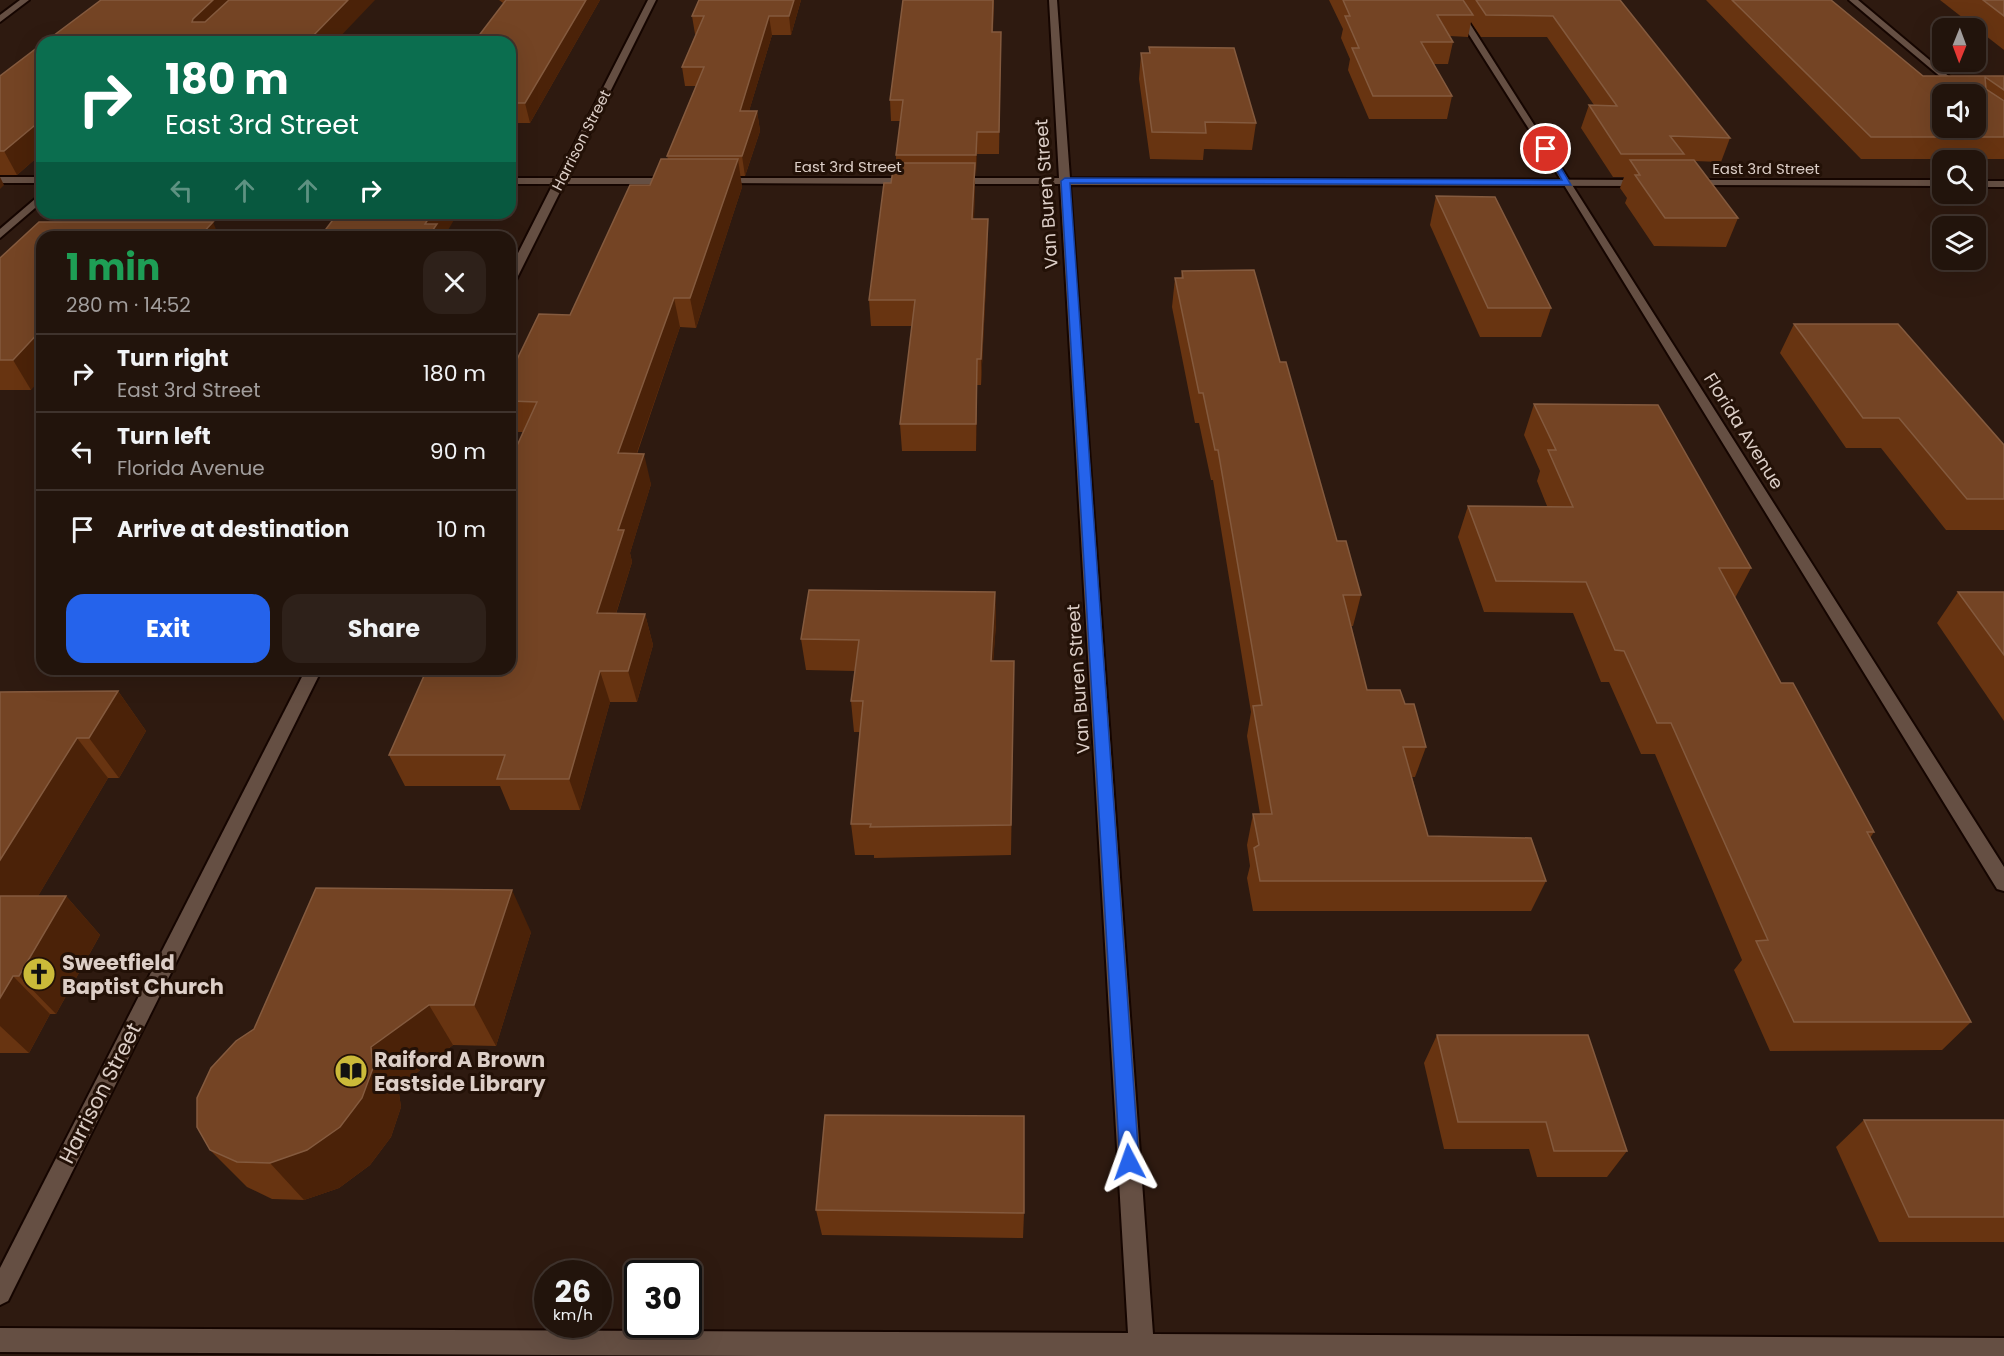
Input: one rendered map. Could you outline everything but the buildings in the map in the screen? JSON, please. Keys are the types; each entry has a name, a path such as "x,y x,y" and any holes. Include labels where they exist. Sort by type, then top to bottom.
{"street":[{"path":"0,19 26,0"},
{"name":"Harrison Street","path":"516,268 652,0"},
{"name":"Van Buren Street","path":"1053,0 1142,1351"},
{"name":"Florida Avenue","path":"1450,0 1568,183 2004,883"},
{"path":"1853,0 1954,84"},
{"path":"0,180 36,180"},
{"path":"516,181 681,181"},
{"name":"East 3rd Street","path":"705,181 921,181"},
{"path":"945,181 1655,183"},
{"name":"East 3rd Street","path":"1679,183 1932,183"},
{"path":"1986,183 2004,184"},
{"path":"0,235 36,201"},
{"name":"Harrison Street","path":"0,1293 311,675"},
{"path":"0,1340 1142,1351 2004,1350"}],"place":[{"name":"Sweetfield Baptist Church","path":"39,974"},
{"name":"Raiford A Brown Eastside Library","path":"351,1071"}],"route":[{"path":"1129,1162 1065,181 1568,183 1546,149"}]}
